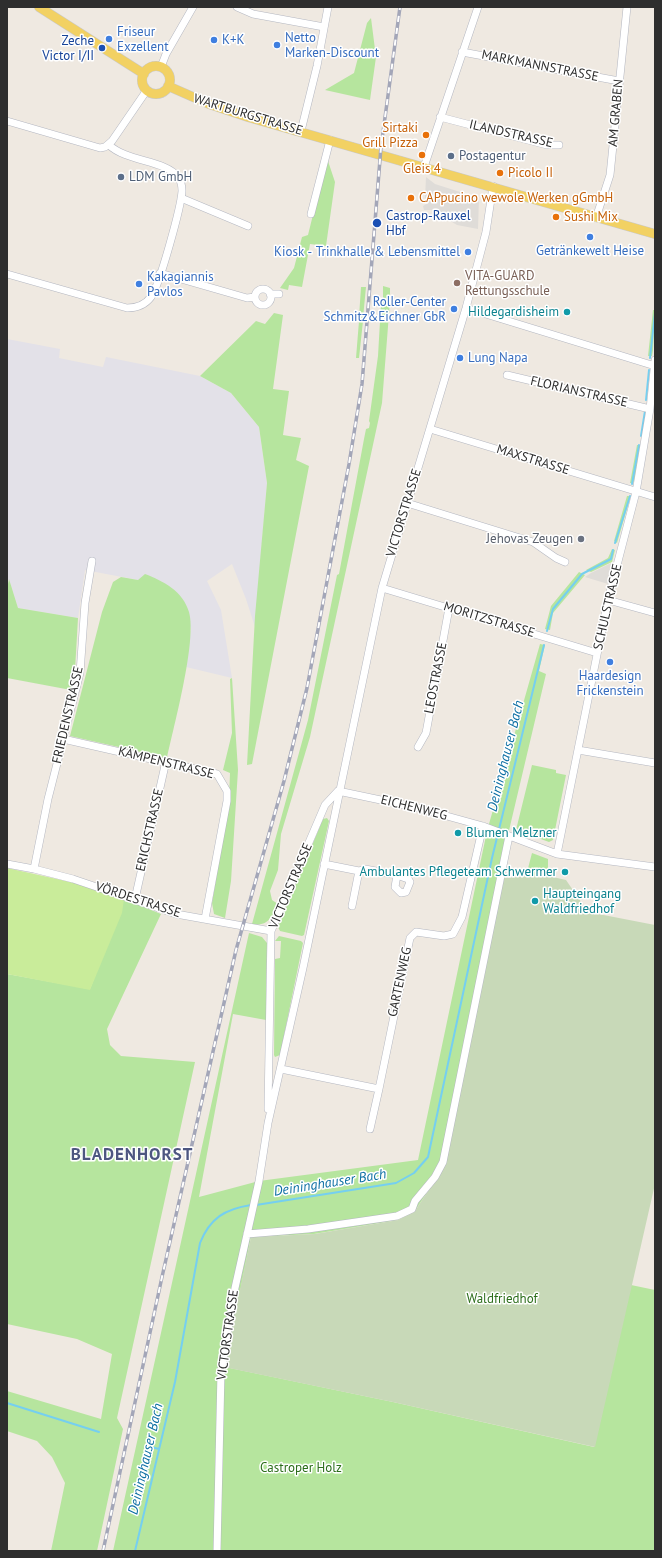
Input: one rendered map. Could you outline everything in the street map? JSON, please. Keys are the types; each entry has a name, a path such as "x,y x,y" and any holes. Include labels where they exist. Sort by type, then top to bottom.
{"main road":[{"path":"39,7 144,74"},
{"path":"153,67 161,67 170,76 168,86 163,92 158,93 147,90 143,82 144,74 153,67"},
{"name":"WARTBURGSTRASSE","path":"168,86 209,104 655,234"}],"street":[{"path":"161,67 166,54 193,7"},
{"path":"236,7 253,14 324,27"},
{"path":"301,131 317,66 328,7"},
{"path":"424,167 478,7"},
{"name":"AM GRABEN","path":"596,218 610,175 627,7"},
{"name":"MARKMANNSTRASSE","path":"462,52 619,81"},
{"path":"7,121 100,148 109,144 147,90"},
{"name":"ILANDSTRASSE","path":"440,117 547,145 559,145"},
{"path":"311,214 330,140"},
{"path":"7,274 127,308 138,308 150,298 160,273 181,198 181,182 171,170 119,152 109,144"},
{"name":"VICTORSTRASSE","path":"217,1551 221,1372 235,1288 259,1181 268,1123 382,588 466,308 485,238 493,186"},
{"path":"181,198 248,226"},
{"path":"160,273 247,298 255,298"},
{"path":"255,298 257,292 262,290 267,290 270,294 280,294"},
{"path":"255,298 259,304 266,305 270,299 270,294"},
{"path":"466,308 655,364"},
{"name":"SCHULSTRASSE","path":"557,854 608,600 636,492 650,409 655,364"},
{"name":"FLORIANSTRASSE","path":"507,375 650,409"},
{"name":"MAXSTRASSE","path":"430,429 655,497"},
{"path":"407,503 533,542 556,558 565,562"},
{"name":"FRIEDENSTRASSE","path":"34,869 40,831 80,673 85,603 92,561"},
{"name":"MORITZSTRASSE","path":"382,588 597,653"},
{"path":"608,600 655,613"},
{"name":"LEOSTRASSE","path":"418,747 426,733 449,608"},
{"name":"KÄMPENSTRASSE","path":"63,739 166,761 217,774 227,791 205,919"},
{"path":"578,750 655,763"},
{"name":"ERICHSTRASSE","path":"135,899 166,761"},
{"name":"VICTORSTRASSE","path":"268,1123 271,931 325,805 338,791"},
{"name":"EICHENWEG","path":"338,791 414,807 483,826 557,854 655,867"},
{"name":"GARTENWEG","path":"370,1129 410,938 416,932 444,936 453,934 462,917 483,826"},
{"path":"247,1234 308,1229 397,1216 412,1209 415,1201 435,1176 443,1162 509,836"},
{"name":"VÖRDESTRASSE","path":"7,864 34,869 135,899 176,914 271,931"},
{"path":"324,864 359,871 365,869 397,875"},
{"path":"352,906 359,871"},
{"path":"269,1060 281,1066 379,1089"}],"shaded area":[{"path":"426,177 435,184 479,198 478,229 457,225 432,210 424,210 423,206 428,203 425,198"},
{"path":"7,339 60,349 59,358 103,367 106,357 200,376 231,393 259,427 267,483 255,627 232,564 207,581 221,610 232,678 186,667 191,628 138,580 85,570 78,618 18,608 9,580 7,579"},
{"path":"613,562 608,584 585,577 591,573"}],"green space":[{"path":"371,18 376,57 370,100 325,90 354,73 367,23"},
{"path":"327,158 335,182 326,246 310,244 302,287 289,285 288,290 280,288 294,268 302,237 308,235"},
{"path":"383,286 390,288 390,301 382,403 310,737 281,834 278,870 270,891 272,900 278,904 269,920 262,924 252,924 308,720 337,575 339,574 366,429 369,428 378,356"},
{"path":"361,287 366,287 363,318 359,317"},
{"path":"653,310 655,310 653,350 652,356 648,356"},
{"path":"274,313 283,315 273,389 289,391 283,435 301,438 296,460 309,466 252,764 247,765 255,616 267,483 259,427 231,393 200,376 256,321 265,324"},
{"path":"359,321 363,321 359,358 356,358"},
{"path":"637,445 641,445 635,479 633,483 630,483"},
{"path":"627,496 630,496 629,502 617,543 614,541"},
{"path":"612,549 615,550 612,562 591,572 586,570 608,558"},
{"path":"579,572 585,575 553,613 550,630 545,629 551,606"},
{"path":"145,574 172,588 182,598 189,612 191,625 184,684 167,758 70,736 102,612 113,582 121,577 138,580"},
{"path":"9,579 18,608 78,618 75,670 71,690 7,678 7,589"},
{"name":"Castroper Holz","path":"540,644 545,645 539,671 546,674 498,877 504,878 443,1168 415,1211 398,1220 314,1234 251,1237 225,1367 393,1402 594,1447 631,1285 655,1290 655,1551 113,1551 249,933 262,937 267,943 266,1020 233,1014 199,1197 259,1181 418,1160 487,831"},
{"path":"232,678 238,770 231,881 225,918 214,914 212,903 229,800 230,773 223,770 232,733 230,679"},
{"path":"532,765 556,770 556,773 566,775 553,840 549,842 516,830"},
{"path":"327,818 329,821 304,935 302,936 280,931 278,927 323,819"},
{"path":"532,853 548,859 548,876 526,876"},
{"path":"7,868 75,883 124,899 122,913 90,990 7,974"},
{"name":"Waldfriedhof","path":"544,875 566,880 588,912 655,925 655,1184 595,1447 393,1402 224,1367 251,1237 315,1234 398,1220 415,1211 443,1168 504,878"},
{"path":"124,899 161,914 107,1029 110,1045 121,1056 195,1062 117,1418 123,1429 97,1551 51,1551 65,1483 52,1457 37,1441 7,1431 7,1391 101,1419 112,1354 77,1339 7,1324 7,974 90,989"},
{"path":"279,936 301,941 303,943 280,1055 275,1057 275,959 280,958 281,941 275,941"}],"waterway":[{"name":"Deininghauser Bach","path":"650,358 655,313"},
{"name":"Deininghauser Bach","path":"646,400 649,370"},
{"name":"Deininghauser Bach","path":"641,436 645,411"},
{"name":"Deininghauser Bach","path":"632,484 639,445"},
{"name":"Deininghauser Bach","path":"615,543 630,496"},
{"name":"Deininghauser Bach","path":"547,631 553,609 582,574 611,559 613,550"},
{"name":"Deininghauser Bach","path":"256,1205 396,1183 414,1173 428,1157 492,858 544,645"},
{"name":"Deininghauser Bach","path":"135,1551 175,1382 200,1243 209,1227 220,1216 233,1209 251,1205"},
{"path":"7,1403 99,1432"},
{"path":"151,1447 159,1449"}],"railway":[{"path":"103,1551 162,1277 236,950 284,781 307,688 349,464 362,384 381,147 400,7"}],"place":[{"name":"Friseur Exzellent","path":"109,39"},
{"name":"K+K","path":"214,40"},
{"name":"Netto Marken-Discount","path":"277,45"},
{"name":"Zeche Victor I/II","path":"102,48"},
{"name":"Sirtaki Grill Pizza","path":"426,135"},
{"name":"Gleis 4","path":"422,155"},
{"name":"Postagentur","path":"451,156"},
{"name":"Picolo II","path":"500,173"},
{"name":"LDM GmbH","path":"121,177"},
{"name":"CAPpucino wewole Werken gGmbH","path":"411,198"},
{"name":"Sushi Mix","path":"556,217"},
{"name":"Castrop-Rauxel Hbf","path":"377,223"},
{"name":"Getränkewelt Heise","path":"590,237"},
{"name":"Kiosk - Trinkhalle & Lebensmittel","path":"468,252"},
{"name":"VITA-GUARD Rettungsschule","path":"457,283"},
{"name":"Kakagiannis Pavlos","path":"139,284"},
{"name":"Roller-Center Schmitz&Eichner GbR","path":"454,309"},
{"name":"Hildegardisheim","path":"567,312"},
{"name":"Lung Napa","path":"460,358"},
{"name":"Jehovas Zeugen","path":"581,539"},
{"name":"Haardesign Frickenstein","path":"610,662"},
{"name":"Blumen Melzner","path":"458,833"},
{"name":"Ambulantes Pflegeteam Schwermer","path":"565,872"},
{"name":"Haupteingang Waldfriedhof","path":"535,901"}],"district":[{"name":"BLADENHORST","path":"132,1155"}]}
